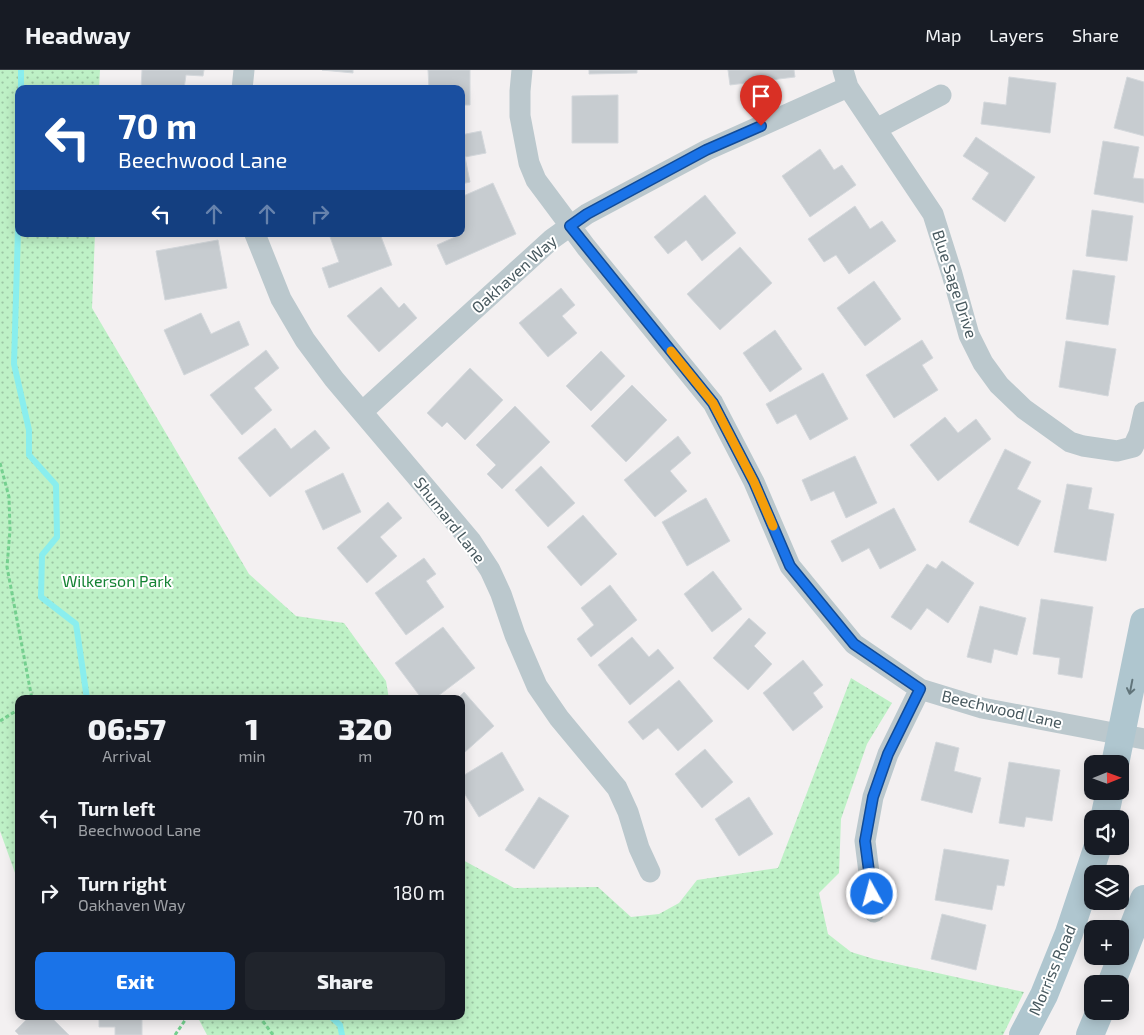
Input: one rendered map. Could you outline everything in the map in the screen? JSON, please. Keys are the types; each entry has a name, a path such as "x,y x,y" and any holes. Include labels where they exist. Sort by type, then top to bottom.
{"main road":[{"path":"1121,755 1133,736 1144,622"},
{"name":"Morriss Road","path":"1023,1035 1044,995 1069,933 1095,855"},
{"path":"1114,975 1144,899"},
{"path":"1090,1035 1096,1020"}],"street":[{"path":"242,85 244,70"},
{"name":"Beechwood Lane","path":"522,70 520,116 529,163 536,180 570,226 713,403 754,482 790,566 854,644 920,689 982,708 1133,736"},
{"name":"Oakhaven Way","path":"362,412 552,239 587,214 846,78"},
{"name":"Blue Sage Drive","path":"846,78 876,129 933,214 969,335 983,363 999,385 1024,409 1070,442 1083,446 1117,451 1133,447 1139,434 1144,412"},
{"path":"876,129 940,95"},
{"name":"Shumard Lane","path":"256,237 281,299 317,356 334,379 471,541 490,570 515,635 538,686 559,718 617,788 650,872"},
{"path":"874,912 865,841 873,797 888,754 920,689"}],"path":[{"path":"0,463 9,497 10,530 6,567 31,695"},
{"path":"0,720 15,711"},
{"path":"175,1035 185,1020"},
{"path":"262,1020 273,1035"}],"green space":[{"name":"Wilkerson Park","path":"0,70 100,70 99,85 15,85 15,237 95,237 92,308 249,574 296,616 344,623 386,681 388,695 15,695 15,873 0,831"},
{"path":"851,678 892,703 867,744 841,819 839,873 819,893 828,934 851,952 874,959 1024,992 1003,1035 207,1035 199,1020 465,1020 465,861 514,888 598,887 631,917 659,914 679,903 697,880 778,868"}],"building":[{"path":"142,70 204,70 203,76 186,75 185,85 141,85"},
{"path":"322,70 353,70 353,73"},
{"path":"428,70 470,70 470,105 465,105 465,85 429,85"},
{"path":"589,70 637,70 637,73 589,74"},
{"path":"728,70 794,70 795,77 730,85"},
{"path":"1009,77 1056,83 1050,133 981,124 984,102 1006,105"},
{"path":"1127,77 1144,82 1144,136 1114,128"},
{"path":"618,95 618,143 572,143 572,96"},
{"path":"481,131 486,153 465,157 465,134"},
{"path":"976,137 1035,177 1005,222 972,199 989,173 963,156"},
{"path":"1103,141 1139,147 1133,178 1144,179 1144,203 1094,194"},
{"path":"820,149 834,170 842,165 856,185 810,217 782,176"},
{"path":"465,157 470,182 465,183"},
{"path":"493,183 516,234 446,265 437,245 455,237 465,237 465,195"},
{"path":"705,195 736,233 702,261 686,240 668,254 654,237"},
{"path":"855,206 870,229 882,221 896,241 849,274 836,255 824,262 808,239"},
{"path":"1092,210 1133,216 1127,261 1086,256"},
{"path":"330,237 381,237 392,265 329,288 322,268 339,262"},
{"path":"218,240 227,288 165,300 156,251"},
{"path":"740,247 772,283 720,330 687,294"},
{"path":"1073,270 1115,276 1108,325 1066,319"},
{"path":"874,281 901,319 865,346 837,308"},
{"path":"381,287 399,308 404,303 417,318 379,352 347,316"},
{"path":"561,288 575,305 562,316 577,333 548,357 519,323"},
{"path":"201,313 211,334 239,321 249,345 184,375 164,330"},
{"path":"775,330 802,369 770,392 743,353"},
{"path":"922,340 933,358 922,365 938,390 894,418 866,375"},
{"path":"1066,341 1116,349 1108,396 1059,387"},
{"path":"266,350 279,368 254,388 272,410 242,435 210,395"},
{"path":"601,351 625,376 591,411 566,386"},
{"path":"470,368 503,400 465,440 447,422 442,427 427,413"},
{"path":"823,373 848,419 810,440 796,414 777,424 766,404"},
{"path":"632,385 667,420 626,462 591,426"},
{"path":"515,406 550,442 502,489 487,474 496,465 476,445"},
{"path":"945,417 958,433 976,419 991,439 938,481 910,445"},
{"path":"275,428 291,449 315,430 330,448 270,497 238,458"},
{"path":"678,436 691,453 670,471 687,491 655,517 624,480"},
{"path":"1005,449 1031,462 1017,489 1041,501 1018,546 969,522"},
{"path":"855,456 877,503 846,518 834,491 811,501 802,480"},
{"path":"541,466 575,503 548,527 515,490"},
{"path":"343,473 361,512 323,530 305,491"},
{"path":"1067,484 1092,488 1088,509 1114,514 1106,561 1054,552"},
{"path":"706,498 730,541 687,566 662,522"},
{"path":"388,502 402,518 380,537 397,556 367,583 337,548"},
{"path":"894,508 916,550 880,569 869,548 842,562 831,541"},
{"path":"583,515 617,554 581,586 547,547"},
{"path":"424,558 436,574 426,581 444,607 406,635 375,593"},
{"path":"942,561 974,583 948,623 927,608 911,630 891,617 927,564 936,569"},
{"path":"713,571 742,609 712,632 684,594"},
{"path":"610,585 637,620 591,657 577,639 594,625 581,608"},
{"path":"1041,599 1093,607 1082,678 1058,674 1060,658 1033,654"},
{"path":"980,606 1026,618 1017,655 994,649 991,663 967,657"},
{"path":"749,618 766,633 754,646 772,664 748,690 713,658"},
{"path":"443,627 475,668 439,695 419,695 395,663"},
{"path":"632,637 649,657 658,649 674,668 630,705 598,665"},
{"path":"803,660 823,685 813,693 823,707 793,731 763,693"},
{"path":"679,680 713,721 678,751 658,728 643,740 628,722"},
{"path":"464,692 494,726 465,752 465,695 461,695"},
{"path":"936,742 959,748 954,771 981,778 972,813 921,800"},
{"path":"705,749 733,782 702,808 675,774"},
{"path":"502,752 524,790 479,817 465,794 465,775"},
{"path":"1009,762 1060,770 1052,821 1026,817 1024,827 999,823"},
{"path":"539,797 569,816 534,869 505,850"},
{"path":"749,797 773,834 739,856 715,819"},
{"path":"944,849 1009,860 1004,886 997,885 992,910 935,900"},
{"path":"942,914 986,925 976,970 931,959"},
{"path":"26,1020 54,1020 69,1035 19,1035 15,1031"},
{"path":"99,1020 142,1020 142,1035 115,1035 115,1027 99,1027"}],"waterway":[{"path":"21,70 21,85"},
{"path":"18,237 14,364 29,430 29,455 56,485 57,537 42,555 41,597 76,624 86,695"},
{"path":"334,1020 340,1025 342,1035"}],"slow traffic":[{"path":"671,351 713,403 754,482 773,526"}],"route":[{"path":"761,126 706,150 587,214 570,226 713,403 754,482 790,566 854,644 920,689 888,754 873,797 865,841 872,894"}]}
